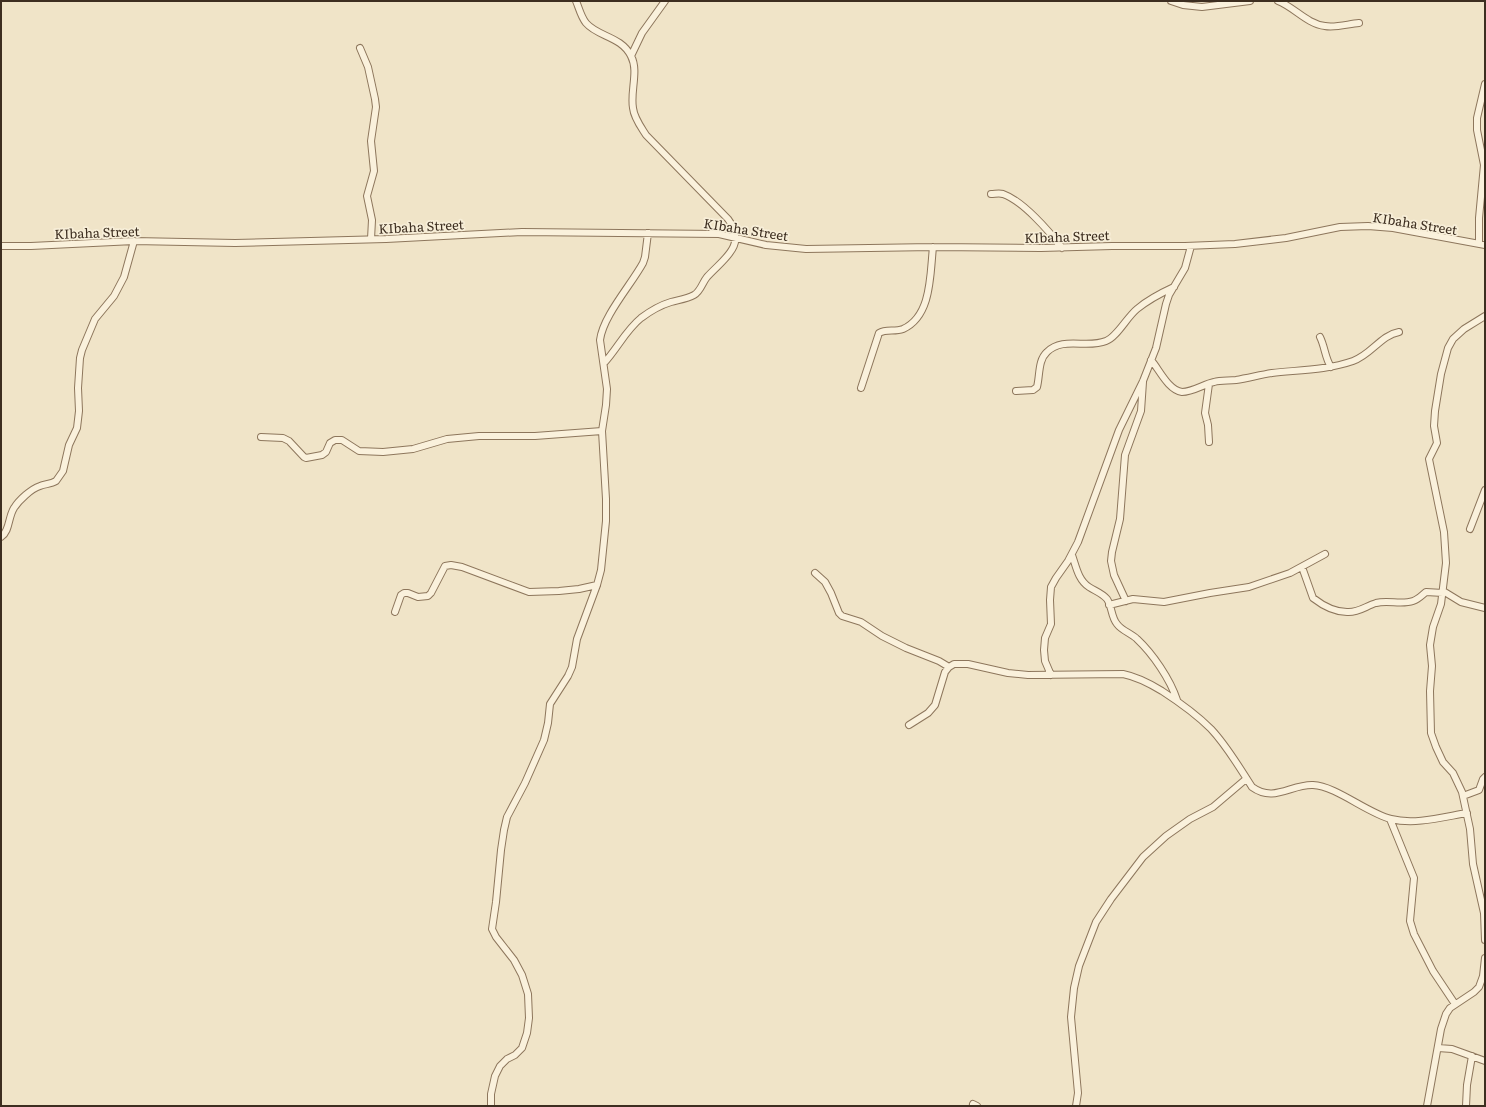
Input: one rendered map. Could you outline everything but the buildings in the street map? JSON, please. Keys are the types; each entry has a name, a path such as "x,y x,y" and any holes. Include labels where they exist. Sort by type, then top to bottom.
{"street":[{"path":"576,1 586,24 619,42 631,56 634,68 633,108 639,124 646,135 728,220 735,229 736,237 729,254 716,270 705,279 696,294 665,304 642,318 635,324 604,363"},
{"path":"631,56 642,33 665,1"},
{"path":"1172,1 1183,5 1202,7 1250,1"},
{"path":"1278,1 1315,23 1325,26 1359,23"},
{"path":"360,48 368,67 376,99 370,141 374,172 367,196 372,220 371,239"},
{"path":"1482,245 1479,218 1484,166 1483,154 1477,130 1477,118 1485,84"},
{"path":"991,194 1002,194 1024,208 1044,226 1062,248"},
{"name":"KIbaha Street","path":"1,246 30,246 134,240 235,243 371,239 522,232 719,234 766,245 806,249 933,247 1062,248 1234,244 1306,235 1340,228 1368,226 1393,228 1482,245"},
{"path":"491,1106 491,1094 495,1076 500,1066 522,1048 527,1033 529,1018 528,994 522,975 514,960 496,937 492,929 504,830 507,817 525,783 544,740 550,704 572,667 577,639 601,570 606,521 606,480 602,431 607,389 600,345 601,334 615,307 643,263 648,233"},
{"path":"1,537 6,532 13,508 38,486 56,482 63,471 69,445 78,424 78,388 82,350 94,320 114,296 124,277 134,240"},
{"path":"1051,674 1045,661 1044,650 1045,638 1051,624 1051,587 1072,555 1119,430 1143,381 1158,340 1166,304 1185,268 1191,246"},
{"path":"861,388 879,333 902,329 912,323 922,310 928,285 933,247"},
{"path":"1016,391 1033,390 1037,386 1042,358 1047,351 1055,347 1073,343 1086,345 1106,342 1113,337 1137,309 1150,299 1174,287"},
{"path":"1485,316 1464,329 1453,339 1448,348 1441,374 1435,411 1434,426 1437,443 1429,459 1439,502 1446,543 1446,563 1443,592 1430,645 1432,666 1430,691 1432,733 1436,747 1443,762 1454,773 1463,796 1470,828 1473,864 1482,896 1485,940"},
{"path":"1151,360 1171,386 1182,392 1215,382 1252,378 1272,373 1331,367 1354,361 1385,338 1399,332"},
{"path":"1320,337 1327,361 1331,367"},
{"path":"1126,600 1114,575 1111,561 1120,519 1125,455 1141,411 1143,381"},
{"path":"1209,442 1208,425 1205,413 1210,384"},
{"path":"261,437 283,438 289,441 300,454 306,458 322,455 326,452 330,443 335,440 342,440 359,451 383,452 414,448 447,439 479,436 535,436 602,431"},
{"path":"1470,529 1485,490"},
{"path":"1109,605 1126,600 1142,599 1164,602 1249,587 1280,577 1325,554"},
{"path":"1072,555 1081,580 1087,586 1103,594 1108,600 1117,624 1121,629 1136,638 1149,653 1173,687 1177,700"},
{"path":"395,612 401,595 404,593 424,597 431,593 445,566 451,565 529,592 579,589 597,585"},
{"path":"1302,567 1313,598 1328,607 1346,612 1358,611 1377,603 1391,601 1411,602 1426,592 1443,592 1468,605 1485,608"},
{"path":"816,573 825,582 831,592 839,613 842,616 861,622 882,636 906,648 939,661 949,667"},
{"path":"909,725 928,713 934,705 938,698 944,672 954,664 968,664 1008,673 1028,675 1108,673 1137,676 1177,700 1211,729 1246,779 1258,792 1270,794 1314,785 1390,819 1422,821 1467,813"},
{"path":"1463,796 1479,790 1485,776"},
{"path":"1076,1106 1078,1093 1070,1017 1079,966 1096,922 1143,857 1166,836 1190,819 1213,807 1246,779"},
{"path":"1390,819 1414,878 1410,921 1414,934 1433,971 1455,1004"},
{"path":"1428,1106 1441,1029 1446,1014 1450,1008 1479,987 1485,958"},
{"path":"1438,1048 1452,1048 1485,1061"},
{"path":"1466,1106 1467,1085 1472,1056"}]}
